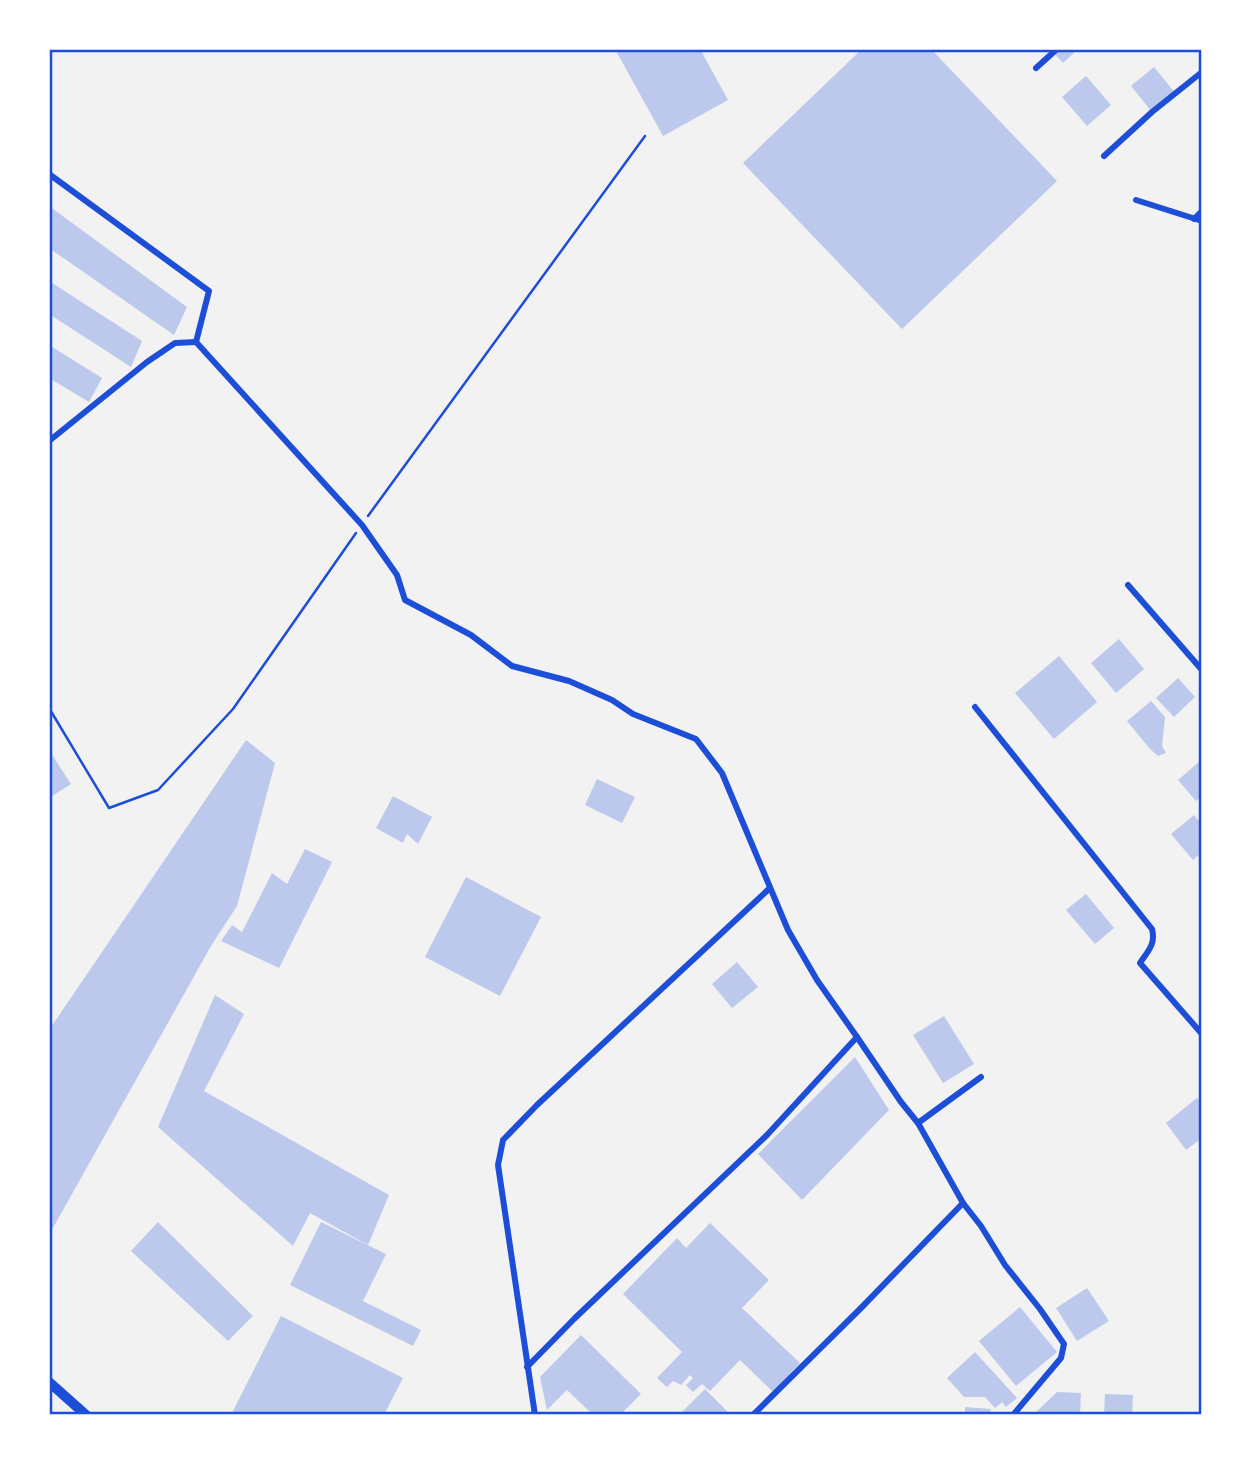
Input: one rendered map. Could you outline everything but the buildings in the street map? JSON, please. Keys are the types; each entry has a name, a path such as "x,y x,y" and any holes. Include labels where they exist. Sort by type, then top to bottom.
{"highway":[{"path":"49,1382 86,1415"}],"street":[{"path":"1036,68 1057,49"},
{"path":"1104,156 1202,72"},
{"path":"49,174 209,291 196,342"},
{"path":"1136,200 1202,221"},
{"path":"1194,219 1202,211"},
{"path":"196,342 362,525 397,575 405,600 471,635 512,666 569,681 612,700 633,714 696,739 707,752 722,773 788,930 817,980 918,1123 963,1203 1063,1344 1061,1359 1013,1415"},
{"path":"49,441 147,362 176,343 196,342"},
{"path":"1128,585 1202,670"},
{"path":"975,707 1152,929 1153,946 1140,963 1202,1034"},
{"path":"535,1415 498,1164 503,1140 537,1105 770,888"},
{"path":"527,1367 767,1135 857,1037"},
{"path":"918,1123 981,1077"},
{"path":"753,1415 963,1203"}],"path":[{"path":"49,708 108,808 158,790 233,709 362,525 645,136"}]}
